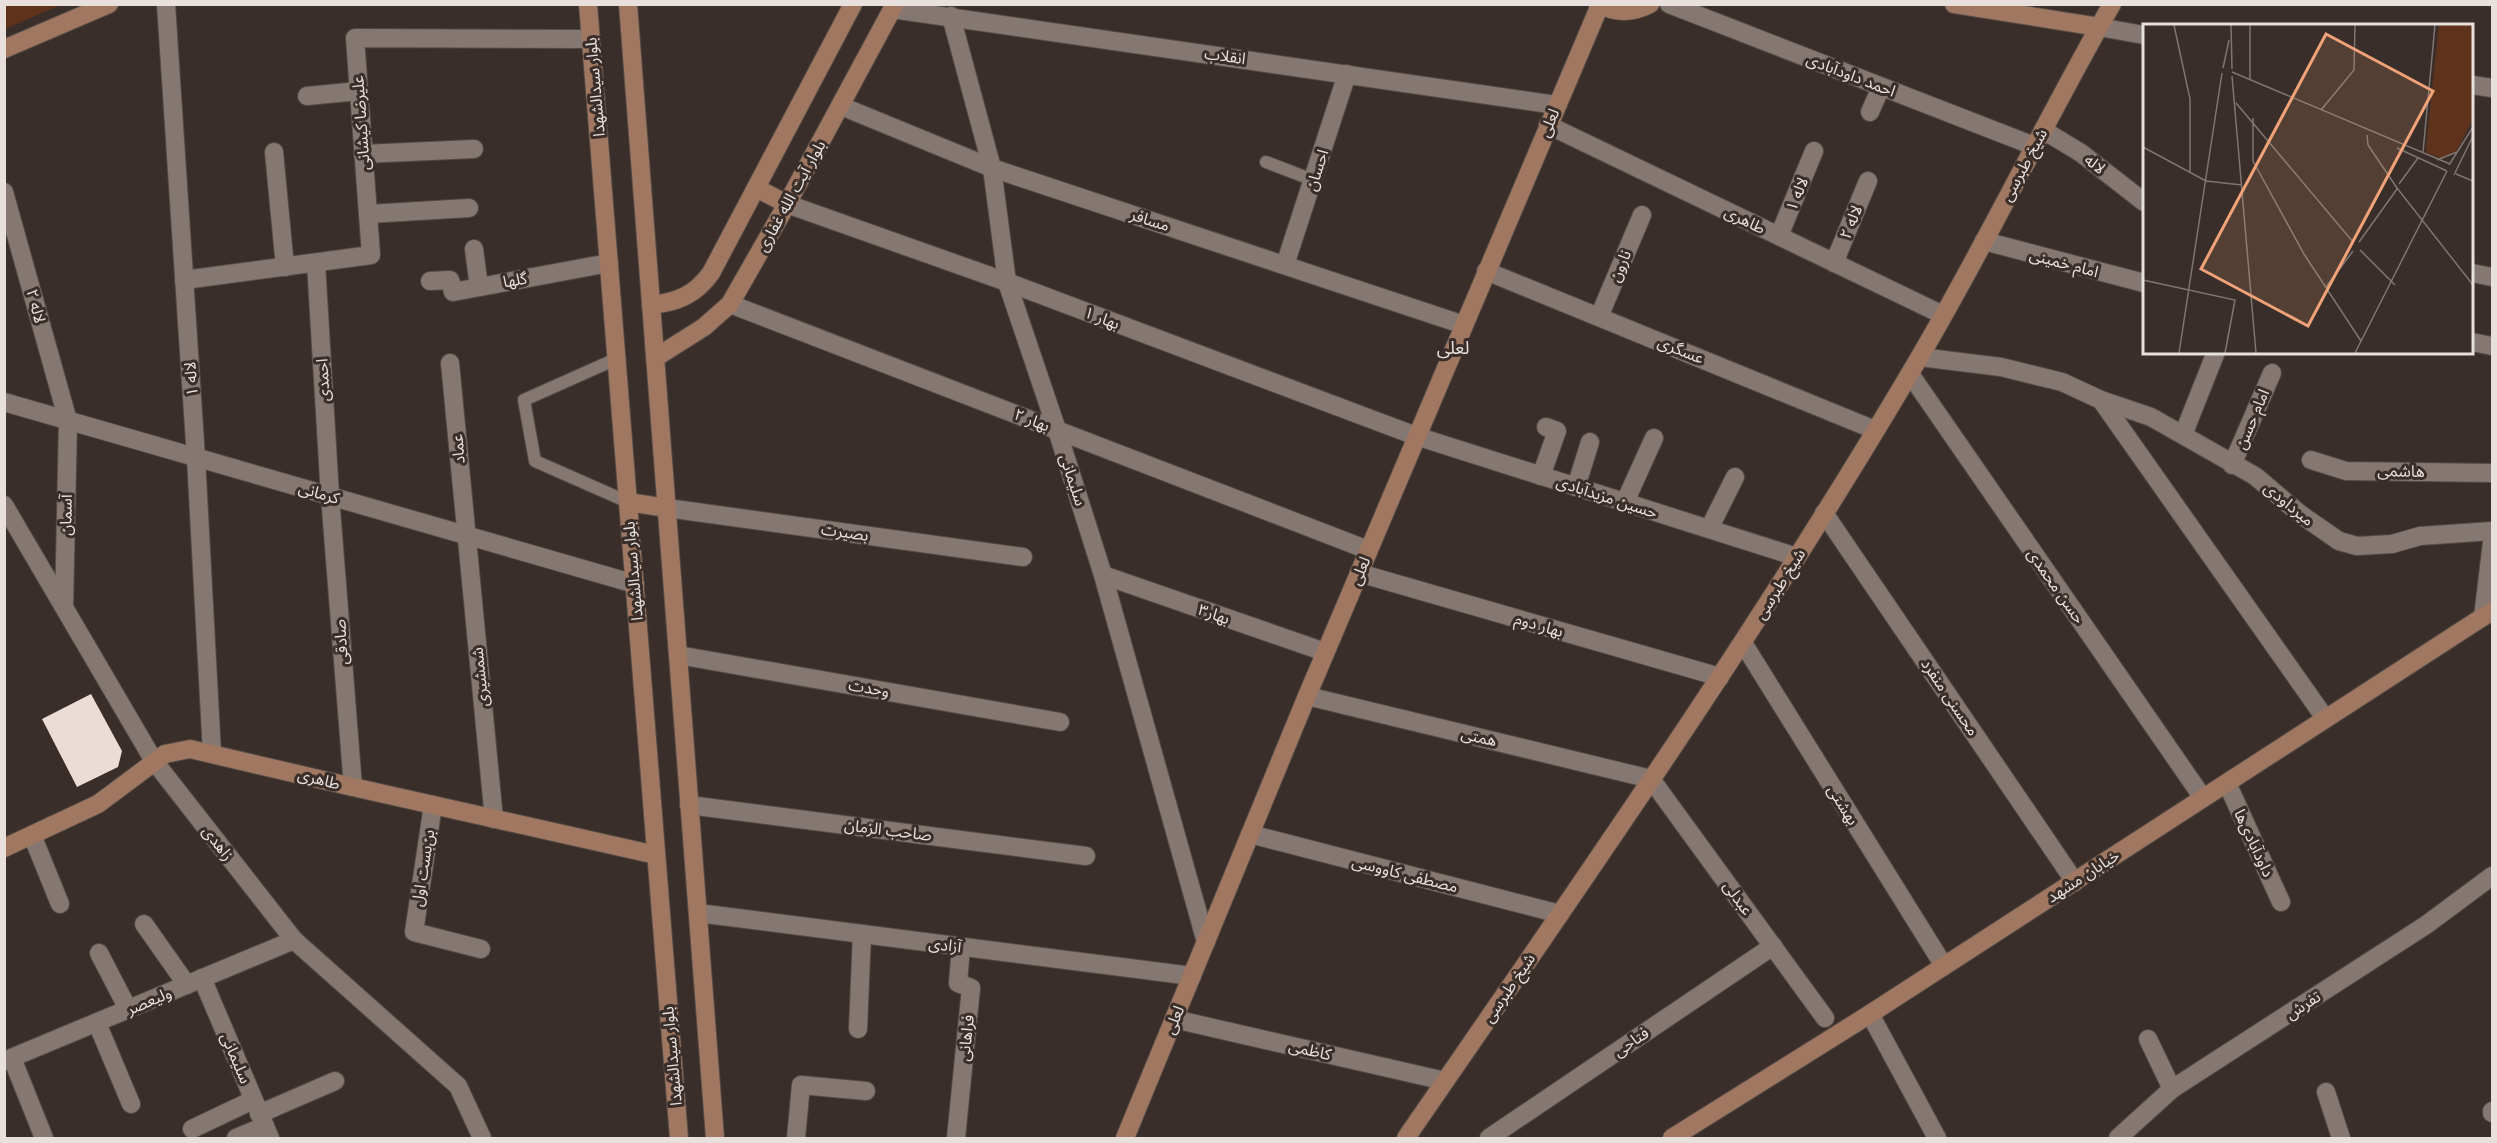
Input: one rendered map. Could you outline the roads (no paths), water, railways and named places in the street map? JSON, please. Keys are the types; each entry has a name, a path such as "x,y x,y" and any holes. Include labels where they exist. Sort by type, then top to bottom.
{"street":[{"path":"4,49 109,4"},
{"name":"لاله ۱","path":"166,4 196,458 212,753"},
{"name":"بلوار سیدالشهدا","path":"588,4 679,1138"},
{"path":"628,4 715,1138"},
{"name":"بلوار آیت الله غفاری","path":"651,305 685,298 700,288 711,273 853,4"},
{"path":"1599,5 1609,9 1629,11 1650,4"},
{"name":"احمد داودآبادی","path":"1669,4 2034,147"},
{"path":"1954,4 2143,34"},
{"name":"شیخ طبرسی","path":"1406,1138 1743,643 1797,557 1920,357 2112,4"},
{"name":"لعلی","path":"1125,1138 1325,652 1599,5"},
{"name":"بلوار آیت الله غفاری","path":"655,358 705,327 730,303 787,204 894,7"},
{"name":"انقلاب","path":"894,7 1557,105"},
{"name":"سلیمانی","path":"951,16 992,168 1006,282 1057,430 1103,575 1206,942"},
{"name":"علیرضا کیشانی","path":"184,280 371,255 355,38 591,39"},
{"name":"احسان","path":"1285,265 1347,74"},
{"path":"2473,85 2493,88"},
{"path":"1870,112 1881,87"},
{"path":"307,96 359,91"},
{"name":"مسافر","path":"840,106 992,168 1464,325"},
{"name":"طاهری","path":"1548,125 1943,315"},
{"name":"لاله","path":"2043,130 2081,153 2143,200"},
{"path":"363,154 474,149"},
{"name":"لاله ۱","path":"1779,236 1814,151"},
{"path":"274,152 285,267"},
{"name":"لاله ۲","path":"1834,263 1868,181"},
{"path":"756,188 787,204"},
{"name":"لاله ۲","path":"4,192 68,421"},
{"name":"بهار ۱","path":"787,204 1006,282 1416,436"},
{"path":"368,214 469,208"},
{"name":"نارون","path":"1599,317 1642,215"},
{"name":"امام خمینی","path":"1984,241 2143,282"},
{"path":"474,249 479,287"},
{"name":"احمدی","path":"316,263 330,496"},
{"name":"گلها","path":"430,281 450,280 453,292 609,263"},
{"name":"عسگری","path":"1486,271 1875,430"},
{"path":"2473,273 2493,277"},
{"name":"بهار ۲","path":"730,303 1368,550"},
{"path":"2473,342 2493,346"},
{"path":"2183,435 2215,354"},
{"name":"میرداودی","path":"1920,357 2001,367 2062,382 2100,400 2151,417 2255,476 2324,532 2339,541 2357,546 2392,544 2420,536 2493,531"},
{"name":"عماد","path":"450,363 465,536"},
{"name":"امام حسن","path":"2232,465 2272,373"},
{"name":"حسن محمدی","path":"1910,374 2203,798"},
{"name":"میرداودی","path":"2100,400 2325,718"},
{"name":"کرمانی","path":"4,402 634,584"},
{"name":"آسمان","path":"64,608 68,421"},
{"path":"1541,476 1557,430 1546,427"},
{"name":"حسین مزیدآبادی","path":"1416,436 1797,557"},
{"path":"1625,502 1654,438"},
{"path":"1576,487 1590,442"},
{"name":"هاشمی","path":"2311,460 2346,471 2493,473"},
{"path":"1709,529 1735,477"},
{"name":"صادقی","path":"330,496 353,788"},
{"path":"628,502 667,508"},
{"name":"زاهدی","path":"4,505 154,761 294,940 458,1086 482,1138"},
{"name":"بصیرت","path":"667,508 1023,557"},
{"name":"محسنی منفرد","path":"1824,513 2075,882"},
{"name":"شمشیری","path":"465,536 494,819"},
{"path":"2488,614 2493,542"},
{"name":"بهار دوم","path":"1359,573 1720,677"},
{"name":"بهار۳","path":"1103,575 1325,652"},
{"name":"خیابان مشهد","path":"1672,1138 1870,1014 2488,614"},
{"name":"بهشتی","path":"1743,643 1944,966"},
{"name":"وحدت","path":"678,655 1060,722"},
{"name":"همتی","path":"1307,696 1651,779"},
{"name":"طاهری","path":"6,843 32,835 98,804 154,761 177,750 190,749 353,788 656,855"},
{"name":"عبدلی","path":"1651,779 1825,1018"},
{"name":"داودآبادی‌ها","path":"2227,783 2281,902"},
{"name":"بن‌بست اول","path":"433,805 414,932 481,949"},
{"name":"صاحب الزمان","path":"689,805 1086,856"},
{"name":"مصطفی کاووسی","path":"1250,834 1560,914"},
{"path":"32,835 60,904"},
{"name":"تفرش","path":"2118,1138 2172,1089 2426,925 2493,876"},
{"name":"آزادی","path":"698,913 1192,976"},
{"name":"سلیمانی","path":"144,924 195,981 262,1120"},
{"path":"858,1029 862,934"},
{"name":"ولیعصر","path":"8,1060 294,940"},
{"name":"فتاحی","path":"1489,1138 1773,945"},
{"name":"فراهانی","path":"956,1138 971,988 958,983 961,947"},
{"path":"99,953 128,1009"},
{"path":"1870,1014 1937,1138"},
{"name":"کاظمی","path":"1174,1020 1445,1081"},
{"path":"97,1023 130,1104"},
{"path":"2148,1039 2172,1089"},
{"path":"8,1060 44,1138"},
{"path":"236,1138 262,1120 335,1081"},
{"path":"796,1138 801,1085 866,1091"},
{"path":"2326,1092 2341,1138"},
{"path":"192,1129 262,1120"}],"lane":[{"path":"1266,162 1313,180"},
{"path":"616,359 524,400 535,461 628,502"}],"district":[{"name":"لعلی","path":"1453,347"}]}
